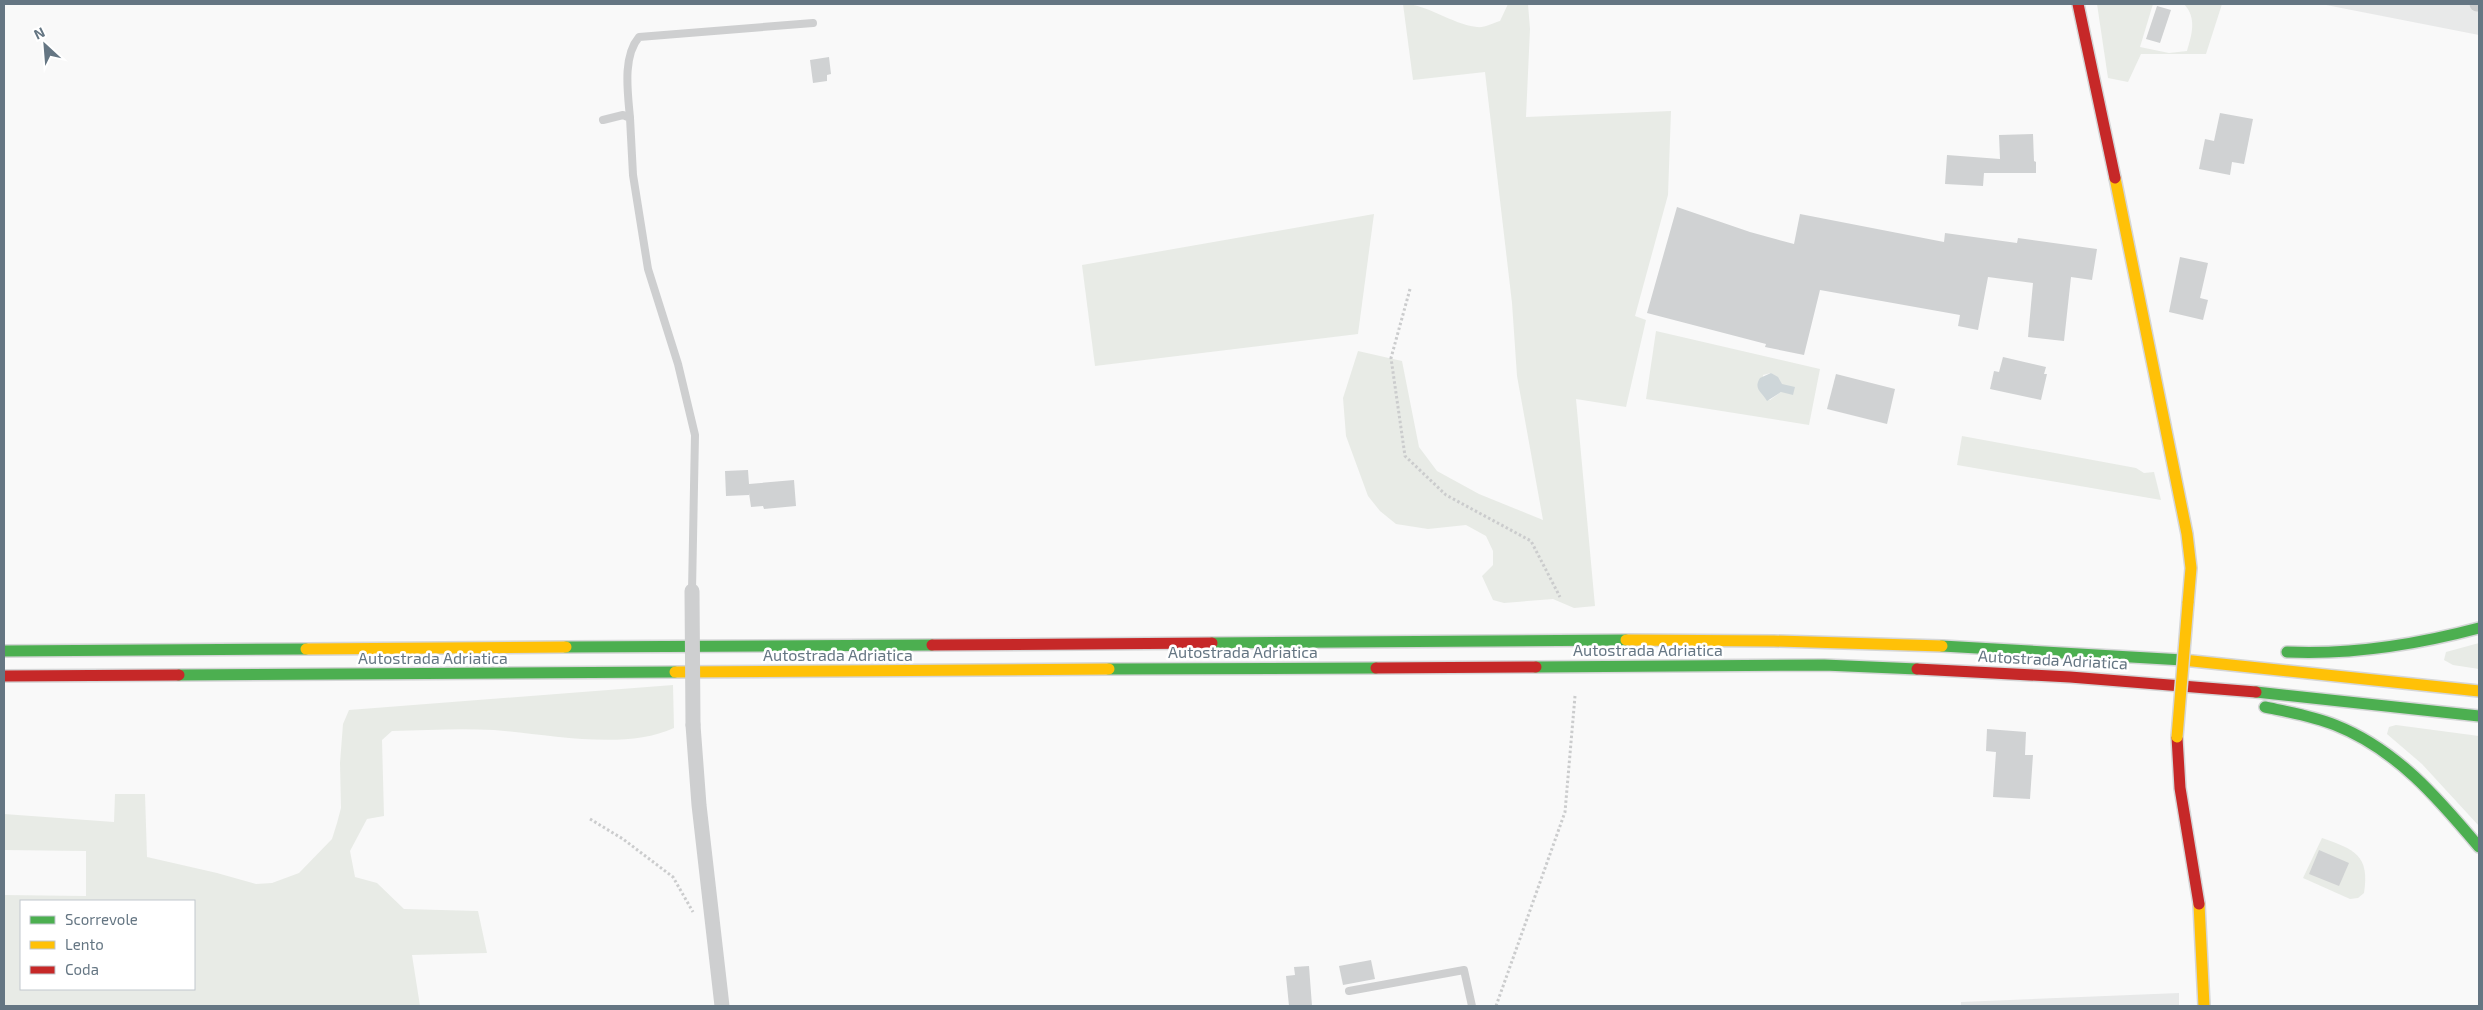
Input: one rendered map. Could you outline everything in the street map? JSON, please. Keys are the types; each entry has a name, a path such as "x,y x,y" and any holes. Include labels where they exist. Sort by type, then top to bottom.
{"main road":[{"path":"2078,4 2176,467 2188,534 2191,568 2176,770 2195,869 2202,947 2204,1006"},
{"path":"2276,652 2367,651 2418,643 2479,628"},
{"name":"Autostrada Adriatica","path":"4,651 1740,640 1966,645 2051,650 2300,669 2479,691"},
{"path":"2051,650 2072,640"},
{"path":"2174,644 2194,646"},
{"name":"Autostrada Adriatica","path":"4,676 1824,665 1994,672 2194,685 2313,696 2479,716"},
{"path":"2194,685 2217,701 2226,702"},
{"path":"2254,706 2319,719 2350,731 2377,745 2398,759 2417,776 2479,848"}],"street":[{"path":"692,591 693,725 699,805 722,1006"}],"lane":[{"path":"692,591 695,435 678,364 648,269 634,175 628,84 630,56 633,44 639,38 813,24"},
{"path":"603,120 622,115 630,118"},
{"path":"1349,992 1464,970 1472,1006"}],"path":[{"path":"1410,289 1391,358 1405,456 1446,495 1531,541 1560,597"},
{"path":"1496,1006 1565,812 1575,696"},
{"path":"590,819 623,839 674,876 693,912 695,922"}],"shaded area":[{"path":"1403,4 1421,7 1458,22 1480,27 1500,21 1508,4 1528,4 1530,29 1526,117 1671,111 1668,195 1635,316 1646,320 1626,407 1576,399 1595,606 1574,608 1553,599 1504,603 1493,600 1482,576 1493,565 1493,551 1486,536 1466,525 1428,529 1396,524 1380,511 1368,496 1346,436 1343,398 1358,351 1402,361 1419,447 1437,471 1479,494 1543,520 1517,376 1512,303 1485,72 1413,80"},
{"path":"2097,4 2153,4 2140,47 2169,53 2187,51 2192,32 2192,21 2191,15 2184,4 2222,4 2206,54 2141,54 2128,82 2108,78"},
{"path":"2321,4 2479,4 2479,35"},
{"path":"1374,214 1358,334 1095,366 1082,265"},
{"path":"1656,331 1820,369 1809,425 1646,399","holes":["1771,373 1779,379 1782,386 1781,392 1770,400 1765,398 1763,375"]},
{"path":"1771,373 1778,377 1782,384 1795,387 1793,395 1781,392 1767,401 1757,385 1760,378"},
{"path":"1962,436 2136,468 2144,473 2154,472 2161,500 1957,465"},
{"path":"2479,643 2479,669 2453,665 2444,660 2446,652"},
{"path":"673,685 674,728 654,735 632,739 609,740 494,730 456,729 392,731 382,740 384,816 367,819 350,851 355,877 377,883 404,909 478,911 487,953 412,955 420,1006 4,1006 4,895 86,896 86,851 4,850 4,814 114,822 115,794 145,794 147,857 256,884 272,883 299,873 332,839 341,808 340,763 343,724 349,710"},
{"path":"2396,725 2479,736 2479,826 2422,764 2387,734 2389,727"},
{"path":"2322,838 2351,850 2362,862 2365,880 2364,893 2358,898 2350,899 2303,878"},
{"path":"2179,993 2179,1006 1961,1006 1961,1002"}],"building":[{"path":"2157,6 2171,10 2160,43 2146,39"},
{"path":"829,57 831,74 827,75 827,81 813,83 810,60"},
{"path":"2220,113 2253,119 2244,164 2232,162 2230,175 2199,169 2205,139 2214,141"},
{"path":"2033,134 2036,173 1984,173 1983,186 1945,184 1947,155 2000,159 1999,135"},
{"path":"1677,207 1750,232 1794,244 1800,214 1944,242 1945,233 2017,243 2018,238 2097,249 2092,280 2071,277 2064,341 2028,337 2033,283 1988,277 1978,330 1958,326 1960,315 1820,290 1804,355 1765,347 1766,344 1647,313"},
{"path":"2180,257 2208,263 2200,298 2208,300 2203,320 2169,312"},
{"path":"2003,357 2046,367 2044,374 2047,374 2041,400 1990,389 1994,371 1999,372"},
{"path":"1836,374 1895,389 1887,424 1827,409"},
{"path":"748,470 749,484 794,480 796,506 764,509 763,506 751,507 749,493 749,495 726,496 725,471"},
{"path":"1987,729 2026,732 2025,755 2033,755 2030,799 1993,797 1996,752 1986,751"},
{"path":"2319,850 2349,863 2339,886 2309,874"},
{"path":"1371,960 1375,979 1343,985 1339,966"},
{"path":"1309,966 1312,1006 1289,1006 1286,976 1295,975 1294,967"}],"traffic: fast":[{"path":"2287,652 2312,653 2384,648 2479,628"},
{"path":"1212,643 1626,640"},
{"path":"566,647 932,645"},
{"path":"1942,646 2183,660"},
{"path":"4,651 306,649"},
{"path":"1536,667 1824,665 1917,669"},
{"path":"1109,669 1376,668"},
{"path":"179,675 675,672"},
{"path":"2256,692 2479,716"},
{"path":"2265,707 2301,714 2327,722 2357,735 2377,747 2397,761 2432,793 2479,847"}],"traffic: slow":[{"path":"2115,178 2187,534 2191,568 2188,603"},
{"path":"2177,737 2188,603"},
{"path":"1626,640 1774,641 1942,646"},
{"path":"306,649 566,647"},
{"path":"2183,660 2479,691"},
{"path":"675,672 1109,669"},
{"path":"2199,904 2204,1006"}],"traffic: jam":[{"path":"2078,4 2115,178"},
{"path":"932,645 1212,643"},
{"path":"1376,668 1536,667"},
{"path":"1917,669 2070,677 2256,692"},
{"path":"4,676 179,675"},
{"path":"2177,737 2180,788 2199,904"}]}
